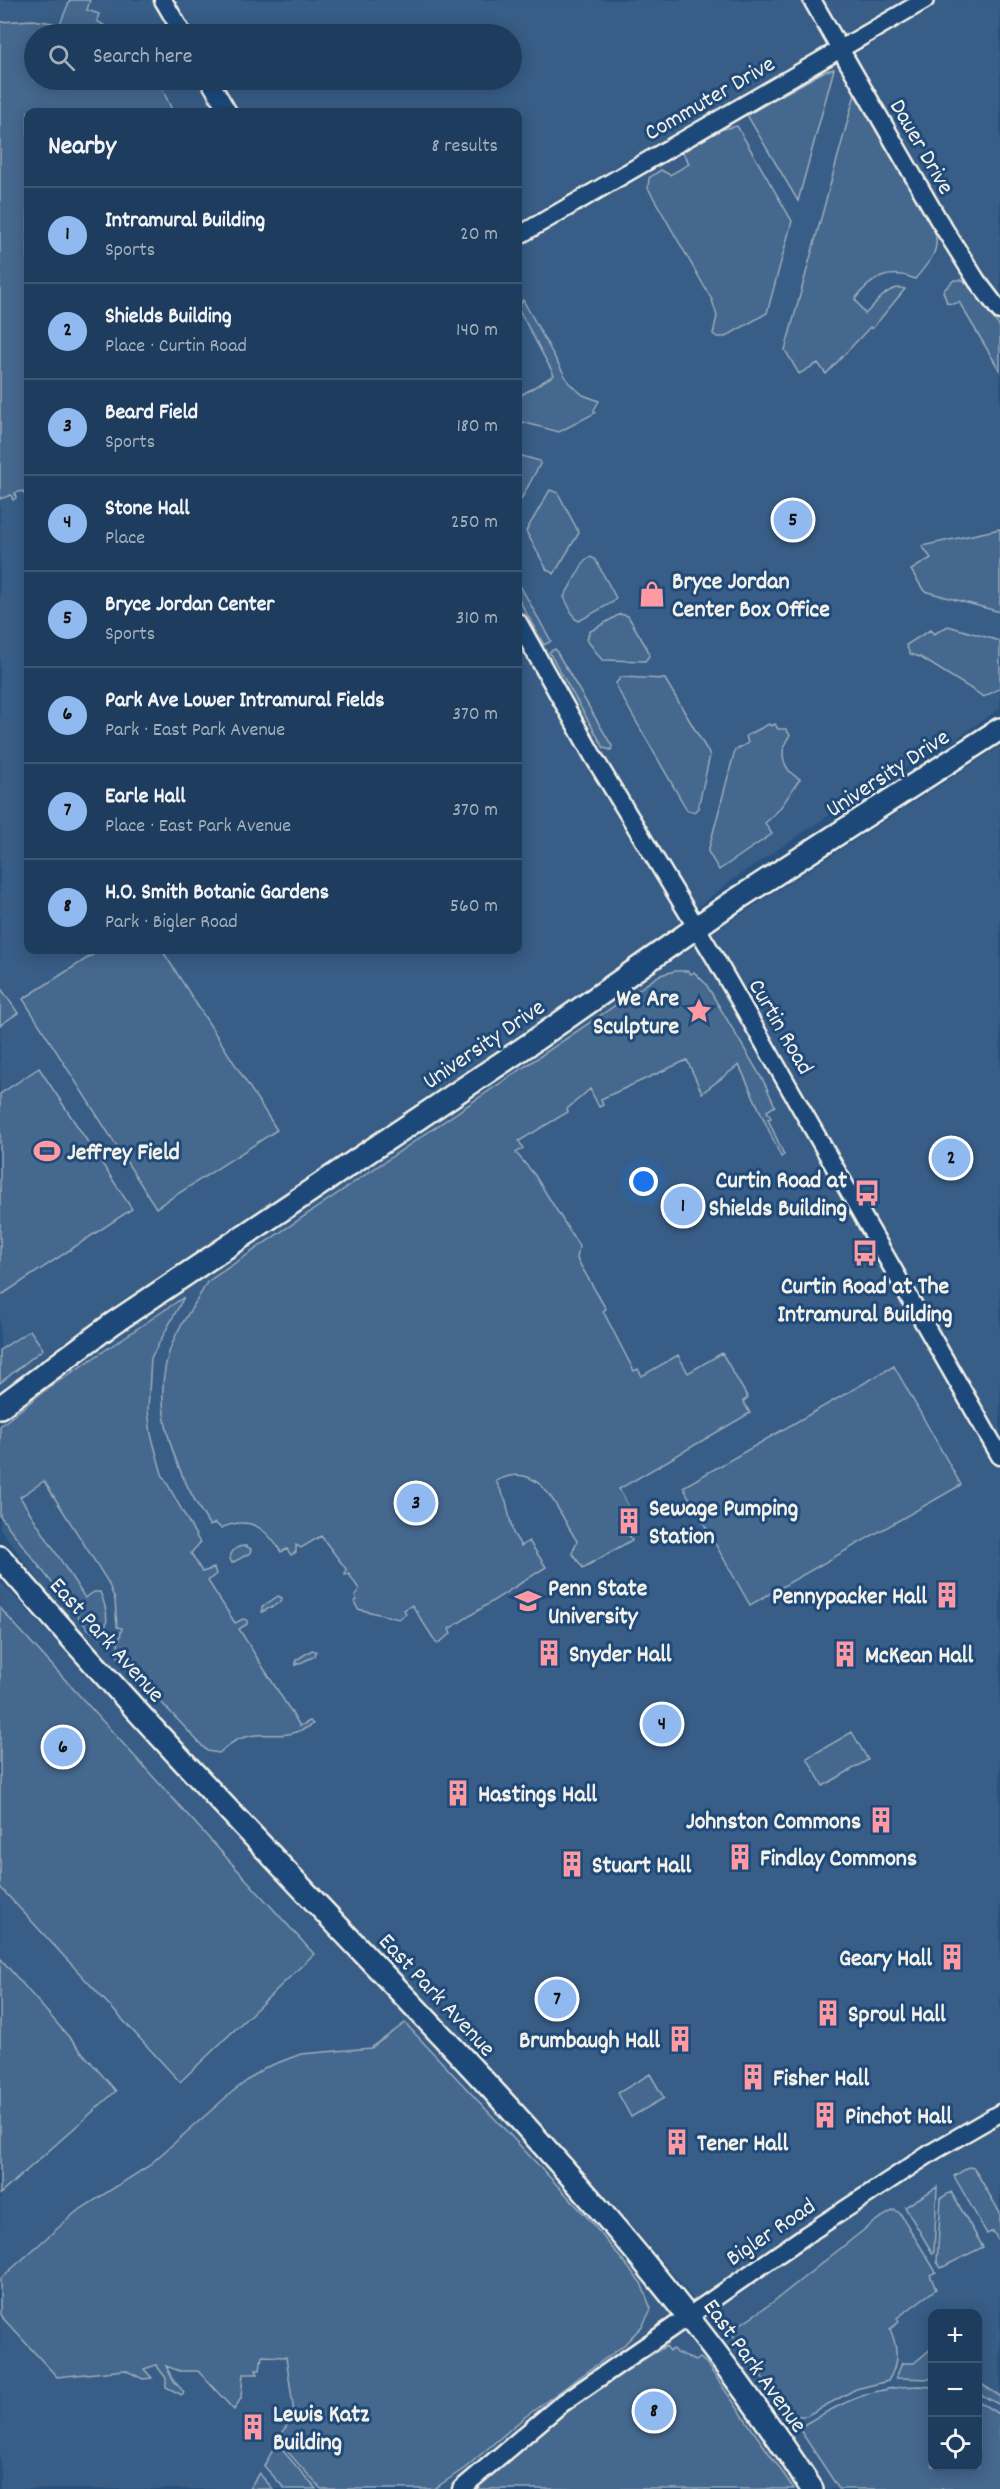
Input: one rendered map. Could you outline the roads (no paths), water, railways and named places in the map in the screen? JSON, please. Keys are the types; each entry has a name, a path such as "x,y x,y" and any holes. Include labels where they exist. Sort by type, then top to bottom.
{"main road":[{"name":"University Drive","path":"0,1407 112,1324 531,1042 696,927 1000,729"},
{"name":"East Park Avenue","path":"0,1557 84,1654 583,2188 689,2316 770,2425 812,2489"}],"street":[{"path":"163,0 177,24"},
{"name":"Dauer Drive","path":"812,0 938,219 977,281 1000,311"},
{"name":"Commuter Drive","path":"522,234 926,0"},
{"path":"215,90 226,108"},
{"name":"Curtin Road","path":"522,629 593,756 696,927 1000,1456"},
{"name":"Bigler Road","path":"461,2489 560,2405 806,2235 934,2151 1000,2113"}],"place":[{"name":"Bryce Jordan Center","path":"793,520"},
{"name":"Bryce Jordan Center Box Office","path":"652,594"},
{"name":"We Are Sculpture","path":"699,1011"},
{"name":"Jeffrey Field","path":"47,1151"},
{"name":"Shields Building","path":"951,1158"},
{"name":"Curtin Road at Shields Building","path":"867,1193"},
{"name":"Intramural Building","path":"683,1206"},
{"name":"Curtin Road at The Intramural Building","path":"865,1253"},
{"name":"Beard Field","path":"416,1503"},
{"name":"Sewage Pumping Station","path":"629,1521"},
{"name":"Pennypacker Hall","path":"947,1595"},
{"name":"Penn State University","path":"528,1601"},
{"name":"Snyder Hall","path":"549,1653"},
{"name":"McKean Hall","path":"845,1654"},
{"name":"Stone Hall","path":"662,1724"},
{"name":"Park Ave Lower Intramural Fields","path":"63,1747"},
{"name":"Hastings Hall","path":"458,1793"},
{"name":"Johnston Commons","path":"881,1820"},
{"name":"Findlay Commons","path":"740,1857"},
{"name":"Stuart Hall","path":"572,1864"},
{"name":"Geary Hall","path":"952,1957"},
{"name":"Earle Hall","path":"557,1999"},
{"name":"Sproul Hall","path":"828,2013"},
{"name":"Brumbaugh Hall","path":"680,2039"},
{"name":"Fisher Hall","path":"753,2077"},
{"name":"Pinchot Hall","path":"825,2115"},
{"name":"Tener Hall","path":"677,2142"},
{"name":"H.O. Smith Botanic Gardens","path":"654,2411"},
{"name":"Lewis Katz Building","path":"253,2427"}]}
